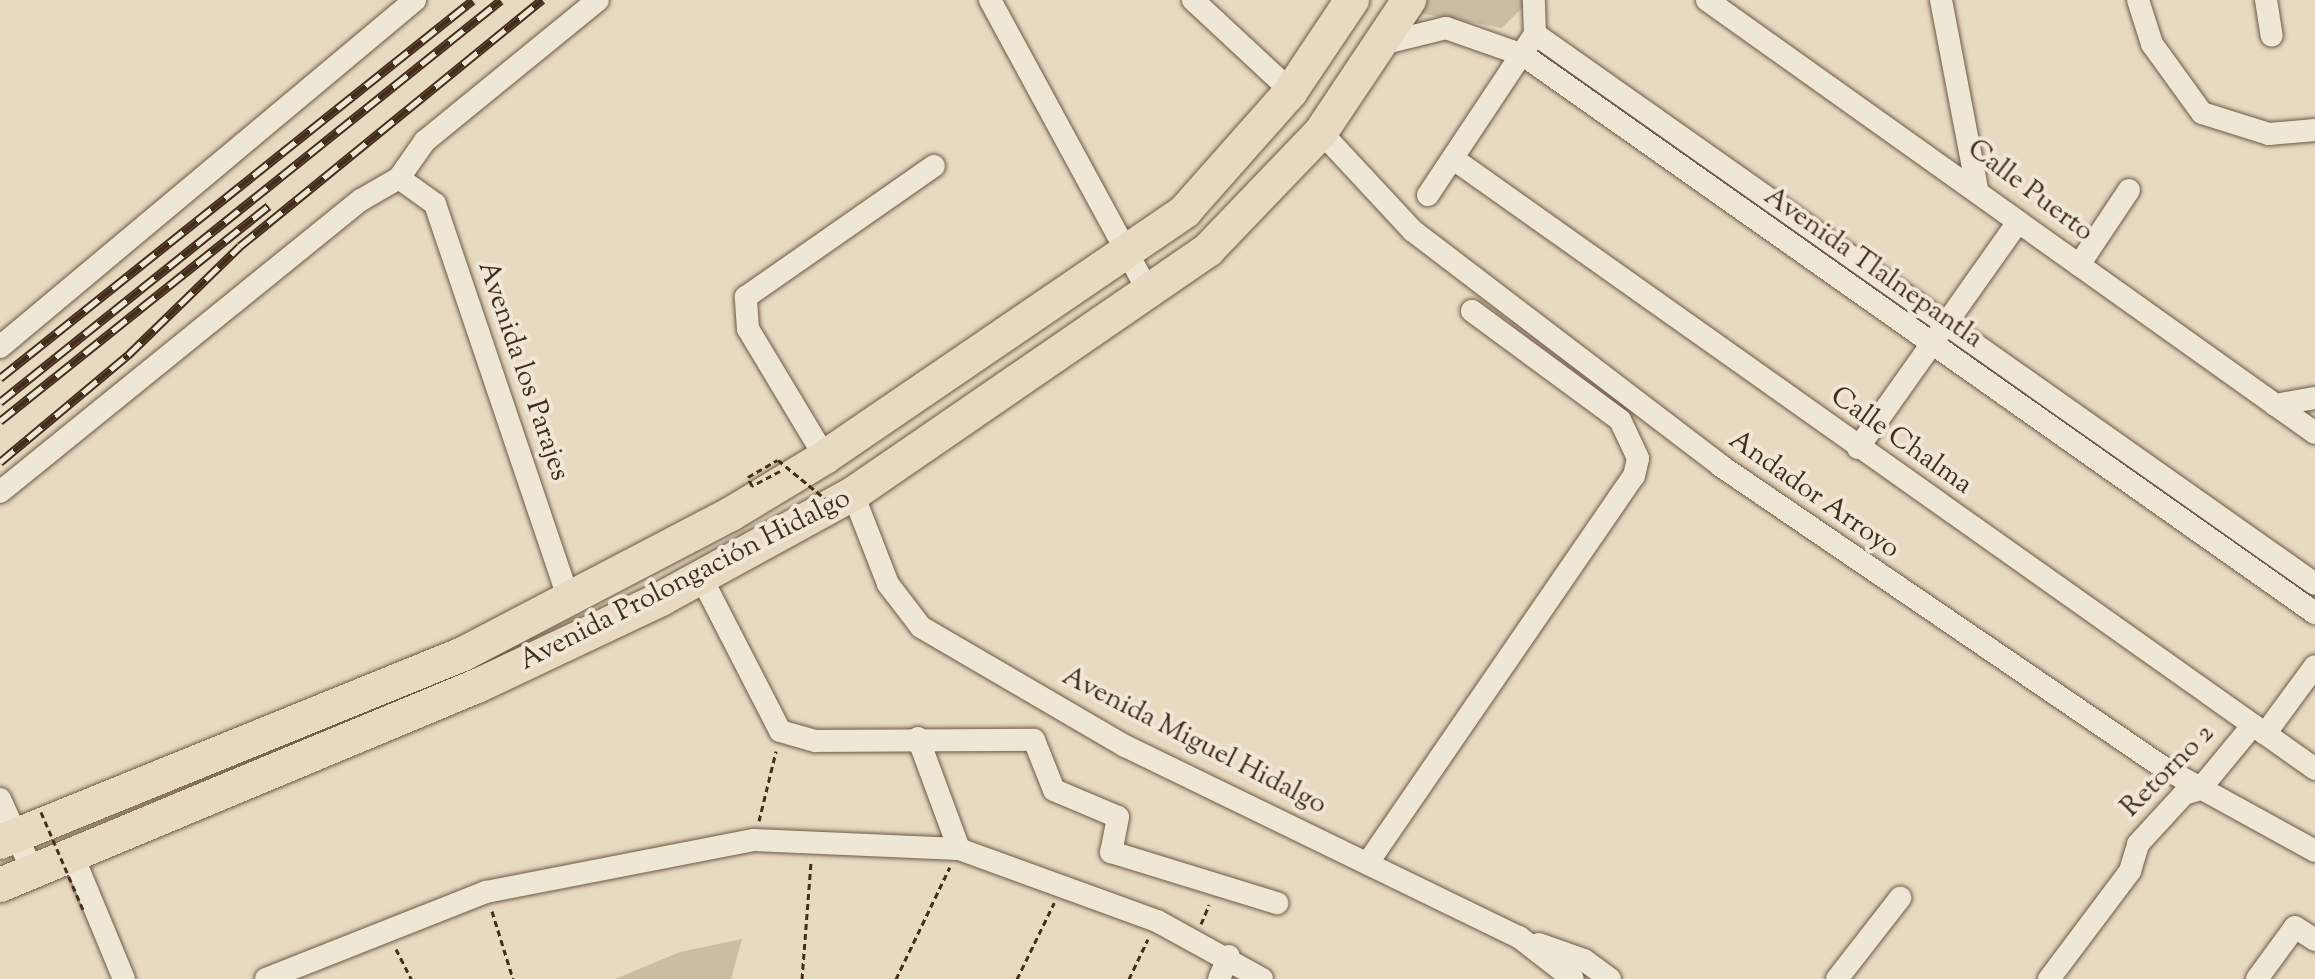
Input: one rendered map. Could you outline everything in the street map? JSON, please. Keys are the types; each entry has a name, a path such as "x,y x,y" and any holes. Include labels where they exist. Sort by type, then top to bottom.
{"highway":[{"name":"Avenida Prolongación Hidalgo","path":"8,839 463,654 731,514 825,457 1126,257 1222,174 1291,91 1352,0"},
{"name":"Avenida Prolongación Hidalgo","path":"0,885 477,686 701,577 853,494 1149,293 1265,198 1321,132 1409,0"},
{"path":"731,514 853,494 880,422"},
{"path":"463,654 477,686"}],"street":[{"path":"0,347 415,0"},
{"path":"0,492 361,200 399,178 425,141 598,0"},
{"path":"990,0 1126,257 1149,293"},
{"path":"1193,0 1291,91"},
{"path":"1428,195 1455,160 1535,34 1534,0"},
{"name":"Calle Puerto","path":"1707,0 1977,188 2018,222 2315,433"},
{"path":"1941,0 1977,188"},
{"path":"2138,0 2152,44 2202,113 2269,134 2315,130"},
{"path":"2266,0 2272,36"},
{"name":"Avenida Tlalnepantla","path":"1379,45 1446,28 1523,55 1934,349 2315,613"},
{"name":"Avenida Tlalnepantla","path":"1535,34 1950,322 2315,584"},
{"name":"Andador Arroyo","path":"1321,132 1413,231 1721,466 1948,626 2200,789 2315,851"},
{"name":"Calle Chalma","path":"1455,160 2315,769"},
{"path":"825,457 748,329 746,297 934,166"},
{"name":"Avenida los Parajes","path":"399,178 435,204 569,600"},
{"path":"2079,265 2129,190"},
{"path":"1858,448 1934,349 2018,222"},
{"path":"1369,861 1634,476 1638,458 1620,420 1472,311"},
{"path":"2275,405 2315,398"},
{"name":"Avenida Miguel Hidalgo","path":"853,494 888,584 921,627 1125,746 1369,861 1519,937 1573,979"},
{"path":"701,577 780,731 816,741 918,738 1034,740 1054,790 1118,817 1111,852 1217,882 1277,903"},
{"name":"Retorno 2","path":"2049,979 2130,871 2138,844 2184,794 2200,789 2259,730 2315,666"},
{"path":"918,738 959,849"},
{"path":"0,799 8,839 33,872"},
{"path":"266,979 486,892 754,840 812,845 959,849 1157,921 1229,956 1262,979"},
{"path":"73,856 124,979"},
{"path":"1837,979 1900,898"},
{"path":"2257,979 2295,927 2315,940"},
{"path":"1519,937 1584,960 1610,979"},
{"path":"1219,979 1229,956"}],"path":[{"path":"780,471 752,486 748,477 778,460 834,506 792,531"},
{"path":"754,840 780,731"},
{"path":"41,812 84,912"},
{"path":"802,979 812,845"},
{"path":"896,979 959,849"},
{"path":"1195,939 1217,882"},
{"path":"1017,979 1063,886"},
{"path":"486,892 513,979"},
{"path":"1129,979 1157,921"},
{"path":"387,932 411,979"}],"shaded area":[{"path":"1428,0 1523,0 1523,7 1502,28 1419,13"},
{"path":"742,939 731,979 615,979 680,952"}],"railway":[{"path":"0,378 473,0"},
{"path":"0,402 501,0"},
{"path":"0,462 128,355 240,246 542,0"},
{"path":"0,421 268,206"}]}
